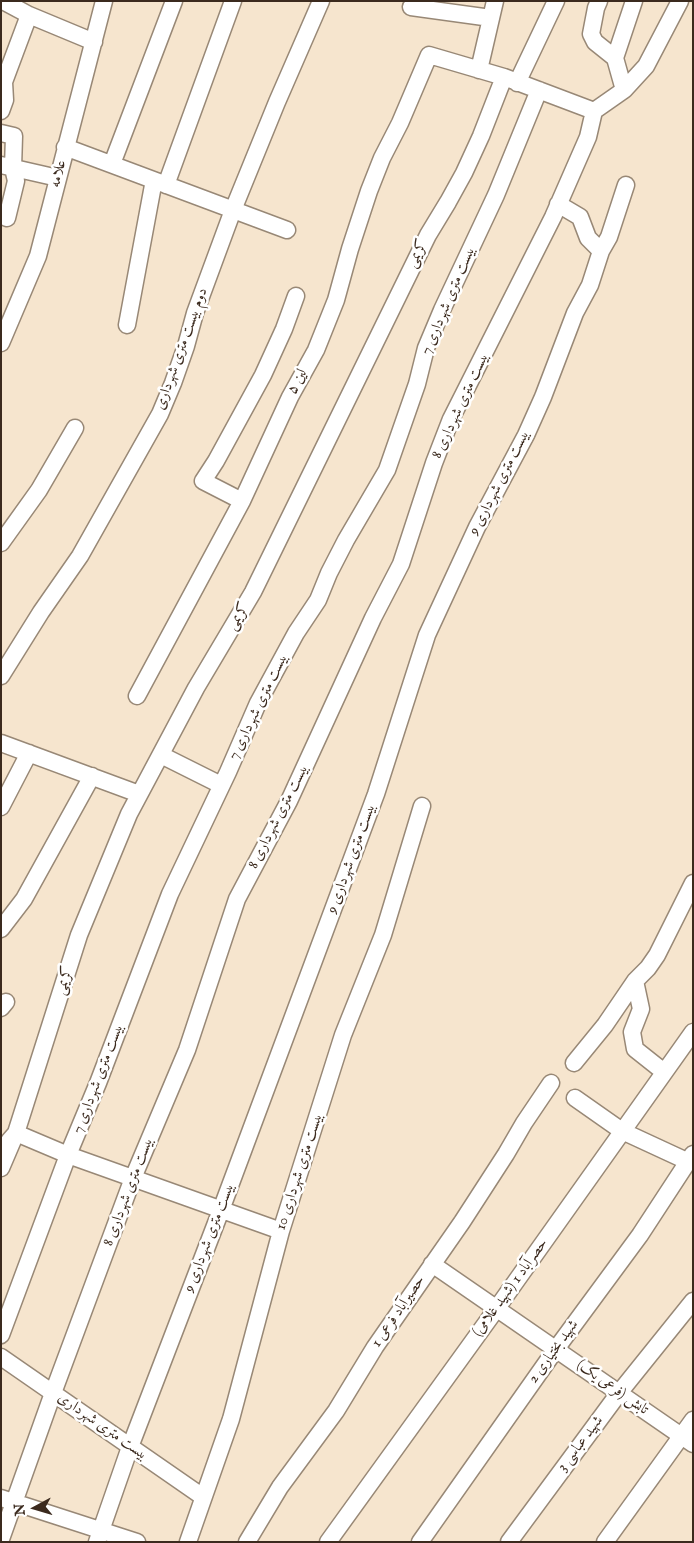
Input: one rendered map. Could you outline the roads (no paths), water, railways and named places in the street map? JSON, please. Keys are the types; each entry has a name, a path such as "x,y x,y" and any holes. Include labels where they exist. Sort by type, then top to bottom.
{"street":[{"path":"3,1 29,15 94,42"},
{"name":"علامه","path":"1,343 38,256 104,1"},
{"path":"112,164 174,1"},
{"path":"127,326 160,182 233,1"},
{"name":"دوم بیست متری شهرداری","path":"1,676 40,612 80,556 160,414 173,384 195,313 233,210 321,1"},
{"path":"495,1 479,70 594,111 624,90 646,66 680,1"},
{"name":"کریمی","path":"1,1168 16,1133 79,935 129,814 196,688 267,566 428,235 464,173 481,136 556,1"},
{"path":"599,1 591,34 595,42 616,58"},
{"path":"624,90 616,58 634,1"},
{"path":"411,8 491,18"},
{"path":"1,111 6,100 4,82 8,56 29,15"},
{"name":"لین ۵","path":"137,696 242,501 290,397 316,350 326,326 369,191 429,55 479,70"},
{"name":"بیست متری شهرداری 7","path":"1,1335 68,1155 170,894 258,703 296,633 318,600 346,540 386,470 417,384 426,348 503,180 539,90"},
{"name":"بیست متری شهرداری 8","path":"1,1539 8,1500 53,1392 133,1178 187,1050 238,899 289,801 373,618 401,564 434,463 451,419 558,204 588,137 594,111"},
{"path":"1,133 14,136 7,166 16,181 7,218"},
{"path":"65,147 287,230"},
{"path":"7,166 58,178"},
{"name":"بیست متری شهرداری 9","path":"99,1536 130,1447 221,1210 376,794 427,635 477,526 526,435 575,313 590,285 601,251 609,237 626,185"},
{"path":"558,204 580,217 588,238 601,251"},
{"path":"242,501 203,481 263,375 284,329 296,296"},
{"path":"1,543 39,490 75,428"},
{"path":"1,742 139,794"},
{"path":"1,807 29,753"},
{"path":"160,755 221,785"},
{"path":"1,929 24,899 92,776"},
{"name":"بیست متری شهرداری 10","path":"188,1542 231,1419 281,1232 343,1035 383,935 422,806"},
{"path":"574,1063 605,1025 635,980 648,968 657,955 691,893"},
{"path":"635,980 640,1009 632,1032 635,1049 664,1072"},
{"name":"حصرآباد 1 (شهید غلامی)","path":"328,1542 693,1032"},
{"name":"حصیرآباد فرعی 1","path":"248,1542 280,1487 336,1411 375,1347 462,1222 551,1083"},
{"path":"575,1098 622,1131 691,1158"},
{"path":"1,1150 16,1133 68,1155 281,1232"},
{"name":"شهید بختیاری 2","path":"420,1542 556,1349 640,1235 691,1158"},
{"name":"تابش (فرعی یک)","path":"432,1264 687,1440"},
{"name":"شهید عباسی 3","path":"509,1542 619,1393 693,1300"},
{"name":"بیست متری شهرداری","path":"1,1357 203,1497"},
{"path":"605,1542 687,1440 693,1420"},
{"path":"8,1500 99,1536 137,1542"}]}
